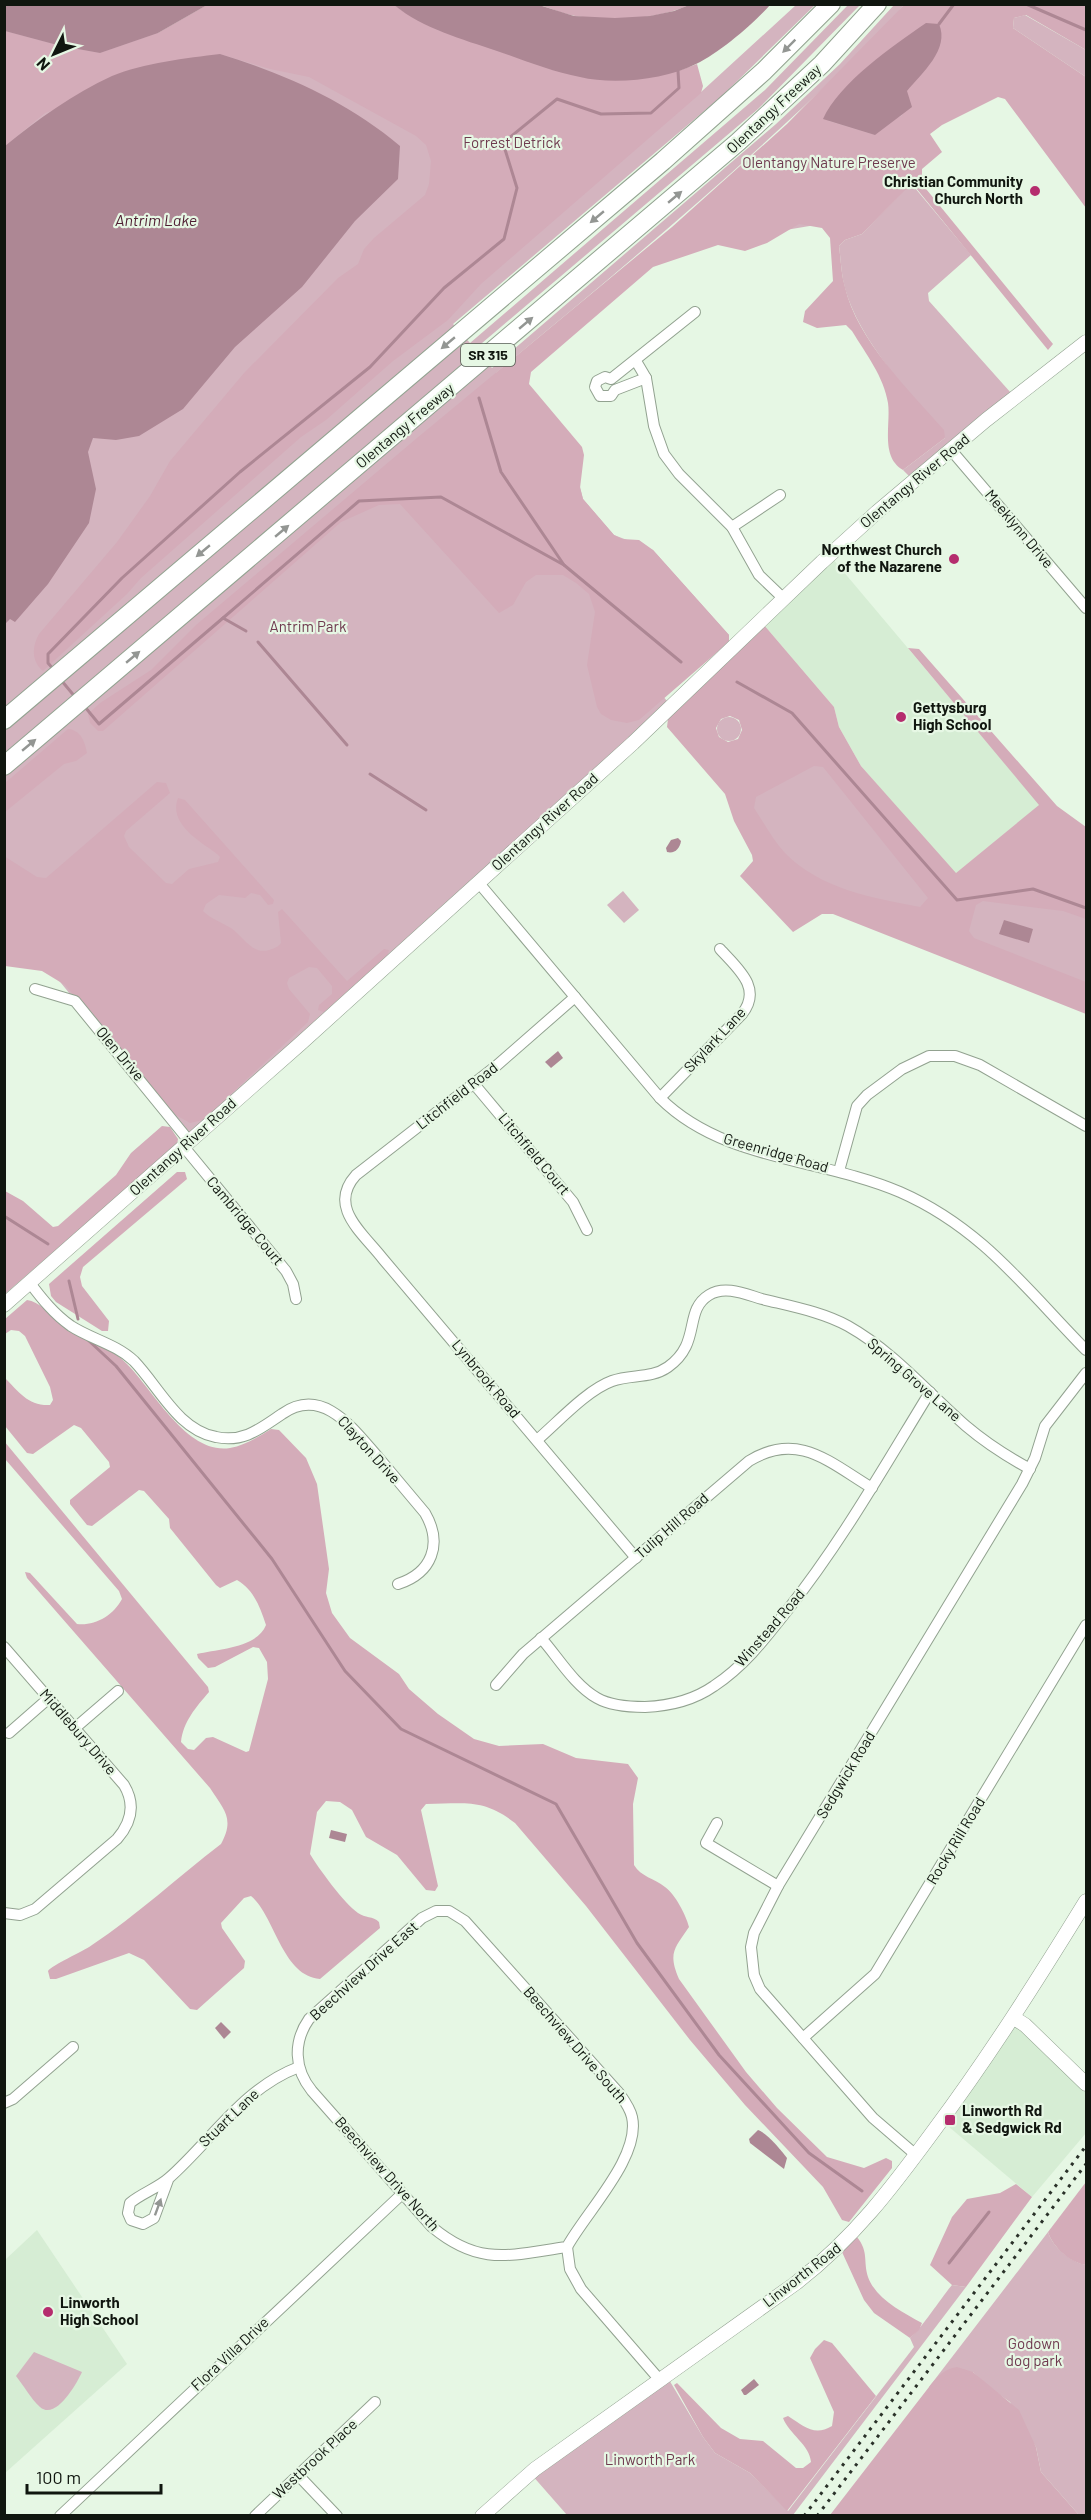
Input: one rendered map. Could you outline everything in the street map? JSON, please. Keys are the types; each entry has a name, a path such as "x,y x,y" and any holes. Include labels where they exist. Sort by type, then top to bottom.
{"highway":[{"name":"SR 315","path":"4,720 663,161 764,71 831,4"},
{"name":"Olentangy Freeway","path":"4,766 738,142 822,64 877,4"}],"main road":[{"name":"Olentangy River Road","path":"4,1305 187,1144 672,707 870,519 951,450 1086,342"},
{"name":"Linworth Road","path":"482,2516 535,2469 829,2257 882,2201 916,2155 1014,2018 1086,1901"},
{"path":"1014,2018 1025,2025 1086,2084"}],"street":[{"path":"646,378 615,390 611,396 606,397 597,392 597,381 605,377 611,379 695,312"},
{"path":"636,361 646,378 654,426 664,454 679,474 732,527 751,564 784,599"},
{"name":"Meeklynn Drive","path":"951,450 1086,608"},
{"path":"732,527 780,495"},
{"name":"Greenridge Road","path":"478,882 660,1098 683,1118 712,1135 737,1145 838,1171 900,1192 920,1202 971,1234 1008,1267 1086,1350"},
{"name":"Skylark Lane","path":"660,1098 742,1014 750,1002 750,987 747,980 720,949"},
{"name":"Olen Drive","path":"35,989 75,1001 187,1144"},
{"name":"Litchfield Road","path":"344,1196 348,1185 356,1175 474,1084 575,997"},
{"path":"838,1171 857,1106 867,1095 902,1069 929,1056 955,1056 980,1065 1086,1126"},
{"name":"Litchfield Court","path":"474,1084 573,1202 587,1230"},
{"name":"Cambridge Court","path":"187,1144 286,1271 293,1284 296,1299"},
{"name":"Lynbrook Road","path":"344,1196 348,1215 636,1558"},
{"name":"Clayton Drive","path":"30,1283 54,1313 72,1327 127,1355 183,1420 207,1435 225,1438 250,1435 287,1410 303,1405 320,1406 341,1416 425,1513 434,1530 434,1547 424,1569 408,1581 398,1584"},
{"name":"Spring Grove Lane","path":"537,1440 603,1384 621,1378 660,1373 680,1358 689,1342 697,1306 710,1294 718,1291 738,1292 845,1324 880,1346 967,1427 1004,1454 1030,1469"},
{"name":"Sedgwick Road","path":"916,2155 873,2118 760,1989 751,1961 754,1933 778,1887 1030,1469 1045,1426 1086,1373"},
{"name":"Winstead Road","path":"541,1638 588,1692 608,1703 650,1707 690,1698 712,1688 748,1659 810,1582 846,1531 930,1392"},
{"name":"Tulip Hill Road","path":"496,1684 541,1638 748,1461 770,1450 794,1448 809,1451 872,1488"},
{"name":"Rocky Rill Road","path":"803,2038 875,1974 1086,1625"},
{"name":"Middlebury Drive","path":"4,1647 128,1791 131,1810 127,1826 117,1839 42,1905 28,1913 8,1914"},
{"path":"75,1728 118,1691"},
{"path":"9,1733 49,1698"},
{"path":"717,1823 706,1843 778,1887"},
{"name":"Beechview Drive East","path":"298,2067 297,2054 301,2033 315,2013 422,1918 443,1910 462,1919"},
{"name":"Beechview Drive South","path":"462,1919 619,2093 632,2117 633,2137 626,2157 567,2247"},
{"path":"4,2103 13,2099 73,2047"},
{"name":"Stuart Lane","path":"168,2180 226,2119 267,2082 298,2067"},
{"name":"Beechview Drive North","path":"298,2067 307,2085 402,2194 432,2226 452,2243 476,2252 498,2255 524,2254 567,2247"},
{"name":"Flora Villa Drive","path":"60,2516 402,2194"},
{"path":"567,2247 570,2269 581,2289 659,2379"},
{"name":"Westbrook Place","path":"255,2516 375,2402"},
{"path":"298,2475 337,2516"}],"shaded area":[{"name":"Gettysburg High School","path":"832,558 1040,805 955,874 861,766 839,727 834,707 764,625"},
{"path":"1013,2019 1086,2077 1086,2133 1032,2197 942,2121"},
{"name":"Linworth High School","path":"37,2230 127,2364 5,2473 5,2260"}],"green space":[{"name":"Antrim Park","path":"207,5 394,5 404,12 678,71 701,92 796,5 815,5 722,96 453,324 470,343 765,90 848,5 860,5 758,109 475,349 492,368 776,124 840,64 894,5 904,5 886,26 1015,5 857,218 768,233 844,68 716,186 496,373 573,458 583,499 614,535 653,550 729,635 662,695 672,707 190,1142 5,914 4,31 158,33"},
{"name":"Forrest Detrick","path":"207,5 394,5 439,31 678,71 697,64 703,86 701,93 481,284 448,320 393,361 326,420 301,437 141,578 127,594 43,671 36,663 34,653 39,634 117,542 150,496 170,461 244,373 338,278 358,264 364,249 425,195 429,184 431,161 426,145 416,136 309,77 270,69 220,54 45,113 5,146 5,31 61,46 100,53 158,33"},
{"path":"539,5 689,5 648,17 603,19 575,16"},
{"name":"Olentangy Nature Preserve","path":"904,5 1086,5 1086,50 1026,15 1014,18 1013,28 1086,77 1086,208 1005,99 998,97 942,125 930,134 942,152 922,169 922,184 1053,344 1048,350 916,188 910,185 862,234 845,240 839,246 845,287 851,307 861,326 872,345 900,381 944,430 945,438 903,470 891,457 889,449 889,411 883,384 852,331 846,325 817,328 803,322 805,311 833,281 830,238 822,228 799,224 767,243 745,251 718,245 653,267 531,372 529,384 582,447 584,455 580,488 583,499 614,535 622,539 639,540 653,550 729,635 729,642 639,720 627,723 611,720 601,714 597,707 587,665 595,612 589,594 563,575 536,575 526,582 513,605 499,613 400,504 379,505 341,522 103,731 98,731 90,723 88,714 100,703 151,670 196,625 672,227 787,124","holes":["925,70 906,91 902,116 894,119 875,135 828,121"]},
{"path":"1025,15 1086,50 1086,77 1013,28 1014,18"},
{"path":"909,185 915,188 971,255 928,293 929,301 1011,393 909,476 903,470 945,438 902,386 861,327 845,288 839,246 845,240 862,234"},
{"path":"764,625 834,707 839,727 861,766 956,873 1039,805 908,648 919,649 1057,806 1086,827 1086,919 1063,911 983,901 976,905 969,931 974,938 1086,982 1086,1014 833,914 822,914 793,932 740,876 753,861 752,855 734,821 725,794 667,727 668,719","holes":["730,716 739,720 742,730 738,739 728,742 719,737 716,728 721,719","814,766 823,767 928,898 920,907 884,900 831,884 799,865 777,843 754,808 756,797"]},
{"path":"729,717 738,720 741,729 738,738 729,741 720,738 717,729 720,720"},
{"path":"68,729 79,734 84,741 87,753 76,761 64,764 5,812 5,783"},
{"path":"806,732 941,886 1086,862 1086,996 820,904 739,797"},
{"path":"157,782 166,783 170,793 126,831 124,836 129,847 166,883 172,884 189,869 218,862 220,857 181,824 176,807 178,798 185,800 274,900 273,904 268,905 260,895 251,893 245,898 219,895 206,904 203,911 231,928 253,948 269,950 281,943 278,912 282,909 347,981 384,949 389,950 387,956 324,1012 318,1010 319,1005 332,994 332,986 317,968 309,967 289,978 287,983 289,989 310,1014 308,1022 203,1120 190,1123 174,1114 65,985 42,971 5,966 4,856 37,877 46,878"},
{"path":"623,891 639,910 624,923 607,905"},
{"path":"162,1126 170,1127 178,1139 177,1145 5,1294 5,1191 23,1201 53,1227 58,1226 116,1175 131,1153"},
{"path":"177,1172 185,1172 187,1179 83,1267 80,1277 82,1286 109,1321 108,1331 102,1331 56,1302 51,1296 49,1284"},
{"path":"27,1300 36,1303 61,1322 121,1358 172,1418 199,1441 214,1447 230,1448 246,1443 271,1429 279,1430 306,1458 317,1484 329,1569 326,1593 332,1613 350,1638 399,1674 409,1689 438,1714 474,1739 499,1746 543,1744 576,1758 628,1764 638,1778 633,1804 634,1865 640,1872 669,1890 680,1905 689,1927 673,1957 679,1979 746,2072 777,2108 827,2157 864,2168 886,2158 892,2161 892,2168 849,2222 842,2220 823,2187 745,2105 690,2040 586,1906 515,1823 493,1809 462,1803 426,1804 421,1810 438,1886 435,1891 426,1890 397,1855 366,1837 352,1810 340,1802 326,1801 317,1812 310,1854 346,1902 363,1916 377,1920 380,1928 320,1979 307,1975 297,1968 280,1944 267,1917 251,1896 244,1898 221,1923 222,1928 245,1961 244,1968 197,2010 190,2009 144,1960 129,1953 56,1979 50,1979 48,1971 51,1968 109,1933 221,1844 227,1821 226,1814 210,1788 27,1578 25,1572 30,1573 77,1624 103,1619 122,1599 119,1591 5,1459 4,1441 208,1687 209,1692 195,1709 184,1728 181,1742 188,1749 194,1750 206,1738 213,1737 246,1752 249,1751 268,1679 267,1662 259,1648 253,1647 215,1667 208,1668 198,1658 197,1654 226,1649 255,1639 266,1625 259,1605 248,1589 237,1580 220,1588 216,1585 170,1528 169,1519 144,1491 139,1490 92,1526 87,1525 70,1504 70,1500 110,1467 109,1462 81,1428 74,1425 33,1454 27,1453 5,1426 5,1378 30,1401 50,1405 53,1400 50,1387 25,1336 19,1331 11,1330 5,1334 5,1319"},
{"path":"1086,2182 1086,2265 1063,2254 1054,2244 1048,2232"},
{"path":"1016,2184 1032,2197 966,2287 952,2285 930,2265 952,2217 967,2199 1000,2193"},
{"name":"Godown dog park","path":"1048,2232 1050,2238 1063,2253 1074,2261 1086,2265 1085,2515 1079,2515 1041,2472 1036,2447 1010,2402 973,2372 929,2387"},
{"path":"857,2237 864,2252 868,2277 877,2292 890,2304 922,2323 919,2330 910,2338 874,2313 864,2300 842,2252"},
{"name":"Linworth Park","path":"952,2285 966,2287 793,2515 567,2515 531,2474 668,2378 715,2453 750,2473 788,2511 914,2347 910,2338"},
{"path":"824,2340 832,2343 876,2396 787,2511 750,2473 715,2453 703,2437 674,2385 677,2383 721,2428 740,2439 763,2441 796,2468 803,2468 811,2462 810,2456 783,2418 788,2416 814,2430 832,2426 834,2412 810,2358"},
{"path":"34,2352 82,2372 65,2399 53,2409 46,2410 40,2407 16,2376"},
{"path":"957,2367 973,2372 1019,2410 1036,2447 1041,2472 1079,2515 830,2515 932,2383 945,2372"}],"water":[{"path":"4,5 207,5 158,33 100,53 61,46 5,31"},
{"path":"394,5 539,5 574,16 615,18 650,16 689,5 770,5 735,38 696,64 654,77 608,81 549,69 444,32 418,21"},
{"path":"926,23 939,24 941,42 933,60 907,91 912,107 875,135 823,119 841,92 854,79"},
{"name":"Antrim Lake","path":"220,54 292,80 337,103 380,130 400,146 398,179 355,221 302,287 235,347 183,409 139,436 116,440 93,438 88,452 96,489 89,523 48,584 15,622 10,619 5,624 5,146 56,108 112,76 151,64"},
{"path":"678,838 681,841 678,848 667,852 666,848 671,840"},
{"path":"1004,920 1033,929 1029,943 999,934"},
{"path":"558,1051 563,1058 551,1068 545,1062"},
{"path":"331,1830 347,1834 345,1842 329,1838"},
{"path":"221,2022 231,2032 224,2039 215,2028"},
{"path":"758,2130 769,2138 787,2158 784,2169 750,2143 749,2139"},
{"path":"754,2379 759,2385 744,2395 741,2390"}],"waterway":[{"path":"939,24 954,4"},
{"path":"1026,4 1086,30"},
{"path":"54,670 48,663 48,654 122,578 240,472 370,367 444,288 504,239 517,188 503,143 557,99 601,114 651,113 679,88 678,71"},
{"path":"479,398 501,472 564,565 681,662"},
{"path":"223,618 359,501 441,497 564,565"},
{"path":"85,707 99,724 223,618 246,631"},
{"path":"258,642 347,745"},
{"path":"61,680 76,698"},
{"path":"737,682 792,713 957,900 1033,889 1086,908"},
{"path":"370,774 426,810"},
{"path":"4,1216 48,1244"},
{"path":"69,1281 78,1319"},
{"path":"88,1340 116,1366 272,1559 345,1671 401,1729 556,1804 637,1943 719,2055 809,2153 862,2191"},
{"path":"949,2263 989,2212"}],"railway":[{"path":"804,2516 1086,2146"},
{"path":"817,2516 1086,2164"}],"place":[{"name":"Christian Community Church North","path":"1035,191"},
{"name":"Northwest Church of the Nazarene","path":"954,559"},
{"name":"Gettysburg High School","path":"901,717"},
{"name":"Linworth Rd & Sedgwick Rd","path":"950,2120"},
{"name":"Linworth High School","path":"48,2312"}]}
